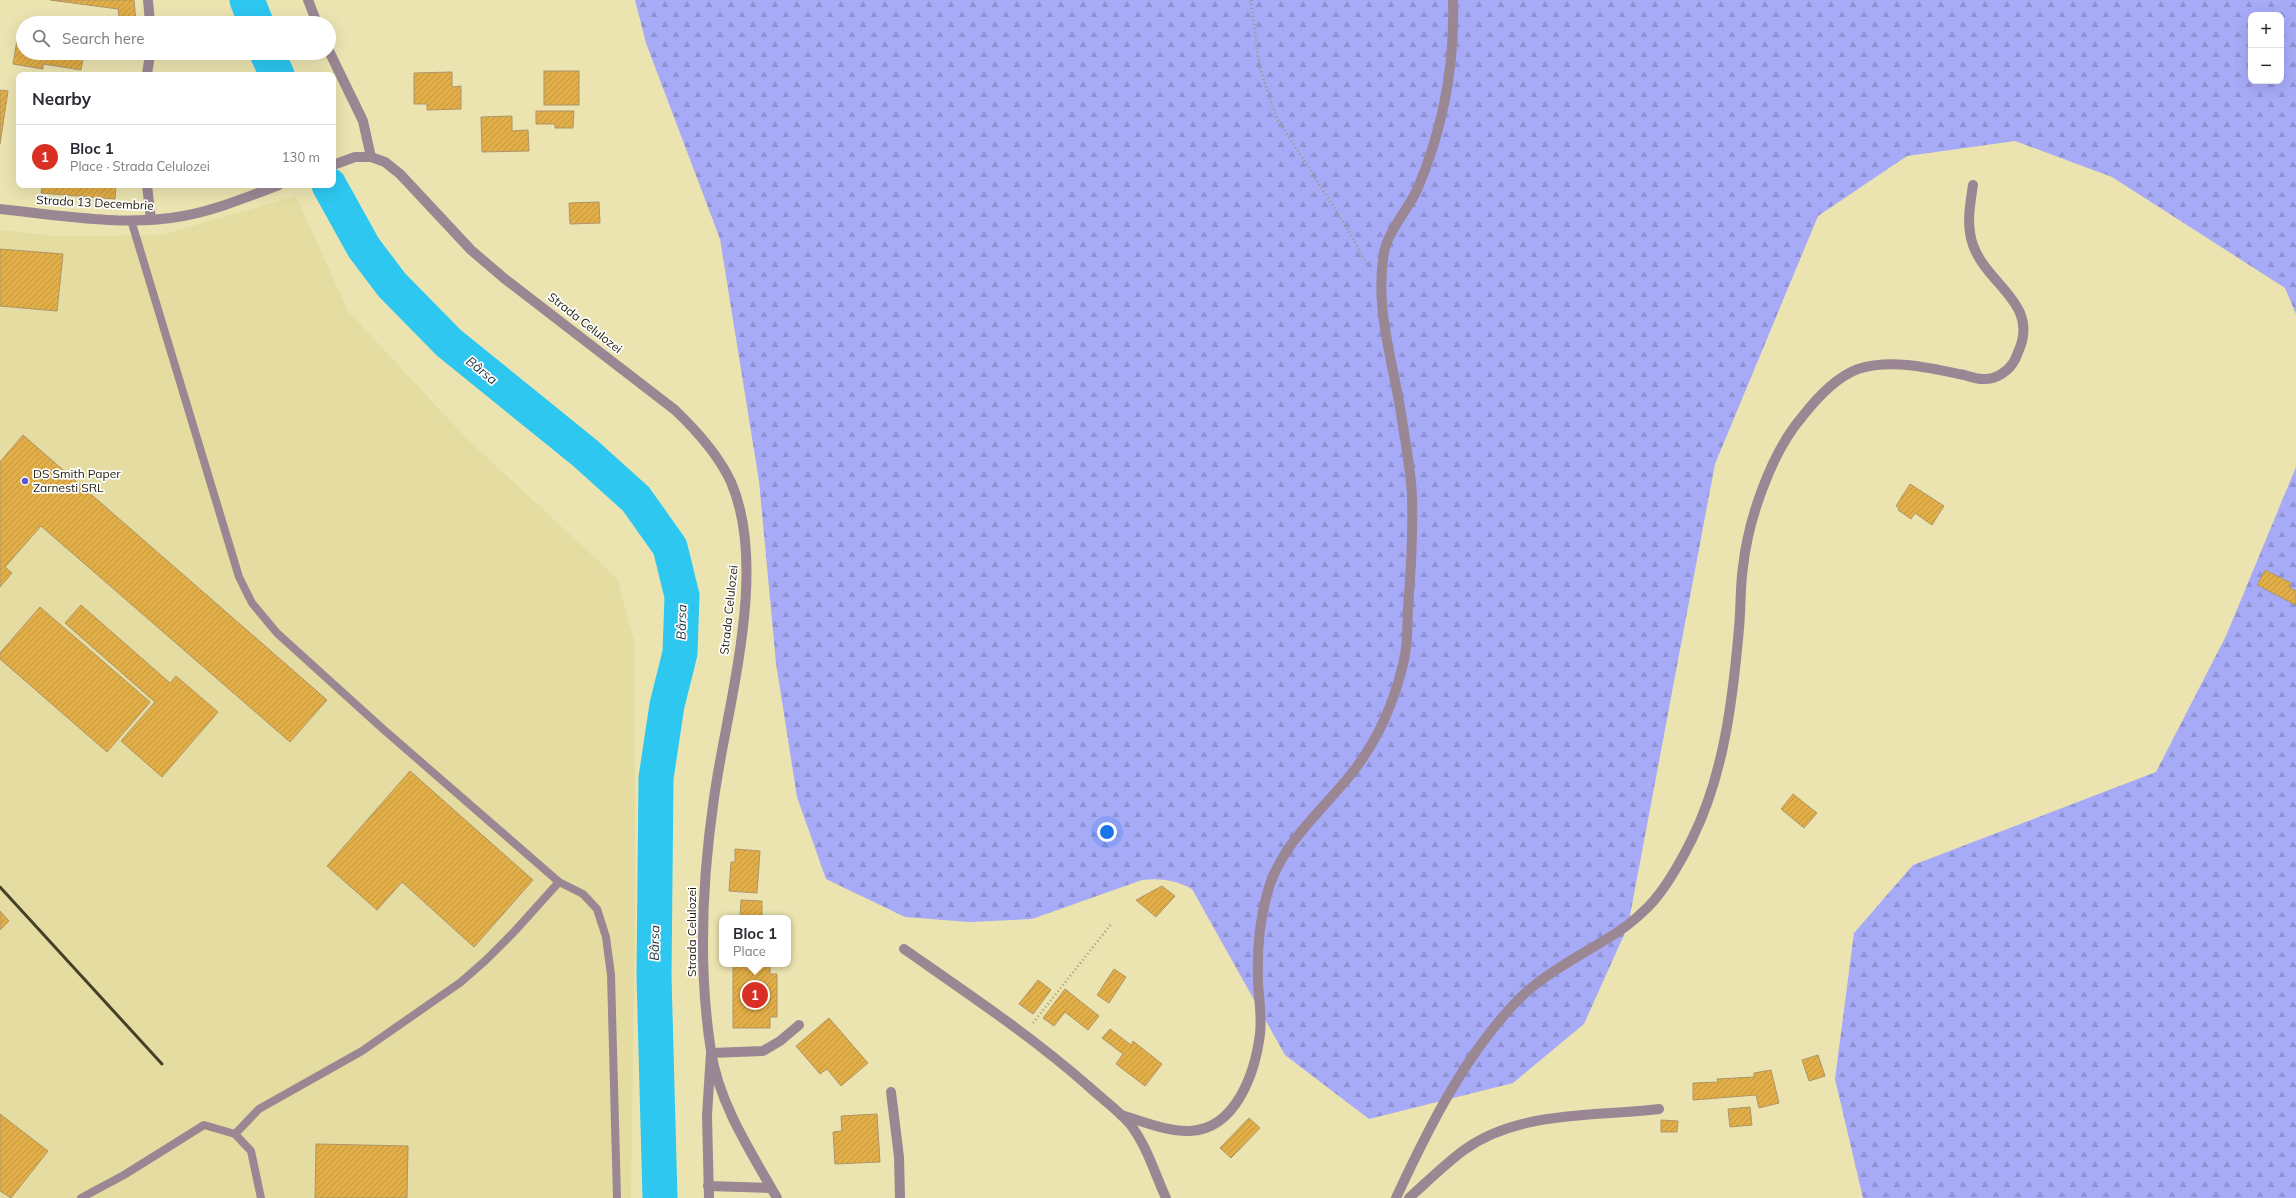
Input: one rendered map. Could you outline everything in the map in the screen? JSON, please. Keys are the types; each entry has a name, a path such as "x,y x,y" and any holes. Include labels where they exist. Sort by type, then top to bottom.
{"street":[{"path":"148,0 149,16"},
{"path":"308,0 314,16"},
{"path":"1121,1115 1188,1132 1209,1129 1225,1118 1238,1102 1251,1071 1260,1033 1258,978 1259,940 1265,900 1273,875 1293,840 1368,751 1392,703 1405,657 1412,496 1402,418 1384,321 1380,289 1384,249 1414,195 1430,157 1446,102 1454,33 1453,0"},
{"path":"147,72 149,60"},
{"path":"333,60 363,121 371,157"},
{"name":"Strada Celulozei","path":"336,164 355,157 371,157 385,162 400,174 471,250 505,279 675,410 696,430 714,454 731,482 740,512 747,549 746,591 741,640 714,799 705,886 704,959 712,1053 719,1084 731,1114 777,1198"},
{"path":"1396,1198 1432,1123 1487,1037 1521,997 1557,967 1608,939 1649,907 1692,840 1707,805 1720,756 1729,710 1739,628 1743,565 1757,506 1777,458 1798,421 1821,394 1854,370 1883,363 1920,367 1983,380 1999,376 2013,363 2022,341 2024,321 2016,302 1996,281 1974,247 1968,215 1973,185"},
{"path":"147,188 151,220"},
{"name":"Strada 13 Decembrie","path":"0,209 131,220 151,220 181,217 213,209 271,188"},
{"path":"904,949 1025,1034 1061,1062 1121,1115 1130,1125 1148,1155 1166,1198"},
{"path":"712,1053 763,1051 780,1041 799,1025"},
{"name":"Strada Celulozei","path":"709,1198 707,1115 712,1053"},
{"path":"892,1092 900,1157 900,1198"},
{"path":"1409,1198 1464,1150 1489,1136 1526,1123 1659,1109"},
{"path":"708,1186 771,1188"}],"lane":[{"path":"131,220 239,577 252,603 276,633 383,730 559,882 583,894 597,909 606,937 611,975 617,1198"},
{"path":"235,1134 260,1109 362,1051 461,982 513,933 559,882"},
{"path":"81,1198 124,1175 204,1125 235,1134 251,1151 261,1198"}],"path":[{"path":"1251,0 1260,65 1276,117 1346,226 1380,289"},
{"path":"1025,1034 1112,923"}],"shaded area":[{"path":"296,196 348,311 467,439 617,578 635,644 635,907 631,1198 0,1198 0,230 56,236 161,235"}],"green space":[{"path":"635,0 2296,0 2296,314 2285,288 2112,177 2015,141 1907,156 1818,216 1715,464 1628,926 1584,1024 1513,1083 1369,1119 1285,1055 1192,889 1186,886 1168,880 1142,880 1032,919 969,922 905,917 826,879 797,797 776,663 759,481 720,239 646,43"},
{"path":"2296,467 2296,1198 1863,1198 1835,1079 1854,933 1913,865 2156,772 2226,636"}],"building":[{"path":"50,0 134,0 135,16 119,16 118,9"},
{"path":"16,46 16,60 83,60 81,70 43,64 43,69 13,64"},
{"path":"544,71 579,71 579,105 544,105"},
{"path":"452,72 452,87 461,86 461,109 427,110 427,104 414,104 414,73"},
{"path":"0,90 8,91 0,144"},
{"path":"536,111 574,111 573,128 555,128 555,124 536,124"},
{"path":"512,116 512,131 528,130 529,151 482,152 481,117"},
{"path":"42,188 116,188 115,199 41,193"},
{"path":"599,202 600,223 570,224 569,203"},
{"path":"0,249 63,254 57,311 0,306"},
{"path":"23,435 327,700 290,742 41,526 5,567 12,573 0,587 0,462"},
{"path":"1910,484 1944,506 1932,525 1915,513 1911,519 1898,510 1899,508 1896,506"},
{"path":"2265,570 2291,583 2289,587 2296,591 2296,605 2257,585"},
{"path":"81,605 170,683 176,676 218,712 162,777 121,741 155,702 65,623"},
{"path":"40,607 150,702 107,752 0,659 0,653"},
{"path":"410,771 533,880 474,947 402,882 377,910 327,866"},
{"path":"1793,794 1817,813 1804,828 1781,809"},
{"path":"735,849 760,851 757,893 729,891 731,862 735,862"},
{"path":"1162,886 1175,896 1156,917 1136,900"},
{"path":"741,900 762,901 762,915 740,915"},
{"path":"0,911 9,921 0,930"},
{"path":"733,967 770,967 770,974 777,974 777,1017 770,1017 770,1028 733,1028"},
{"path":"1114,969 1126,977 1109,1003 1097,995"},
{"path":"1038,980 1051,990 1033,1014 1019,1004"},
{"path":"1065,989 1099,1016 1088,1030 1065,1012 1054,1026 1043,1018"},
{"path":"829,1018 868,1063 841,1086 827,1069 820,1074 796,1046"},
{"path":"1110,1029 1131,1045 1133,1041 1162,1064 1145,1086 1116,1064 1123,1054 1102,1038"},
{"path":"1818,1055 1825,1076 1809,1081 1802,1060"},
{"path":"1771,1070 1779,1103 1759,1108 1756,1095 1693,1100 1693,1083 1718,1082 1717,1079 1754,1077 1754,1073"},
{"path":"1750,1107 1752,1125 1730,1127 1728,1109"},
{"path":"0,1114 48,1151 11,1198 0,1191"},
{"path":"877,1114 880,1162 835,1164 833,1132 842,1131 841,1116"},
{"path":"1249,1118 1260,1128 1231,1158 1220,1148"},
{"path":"1661,1120 1678,1121 1677,1132 1661,1132"},
{"path":"316,1144 408,1146 407,1198 315,1198"}],"waterway":[{"name":"Bârsa","path":"247,0 253,16"},
{"name":"Bârsa","path":"270,60 276,72"},
{"name":"Bârsa","path":"331,188 364,248 392,285 449,343 585,453 636,499 670,547 682,596 680,653 667,705 656,778 654,976 660,1198"}],"railway":[{"path":"0,887 162,1064"}],"place":[{"name":"DS Smith Paper Zarnesti SRL","path":"25,481"},
{"name":"Bloc 1","path":"755,995"}]}
